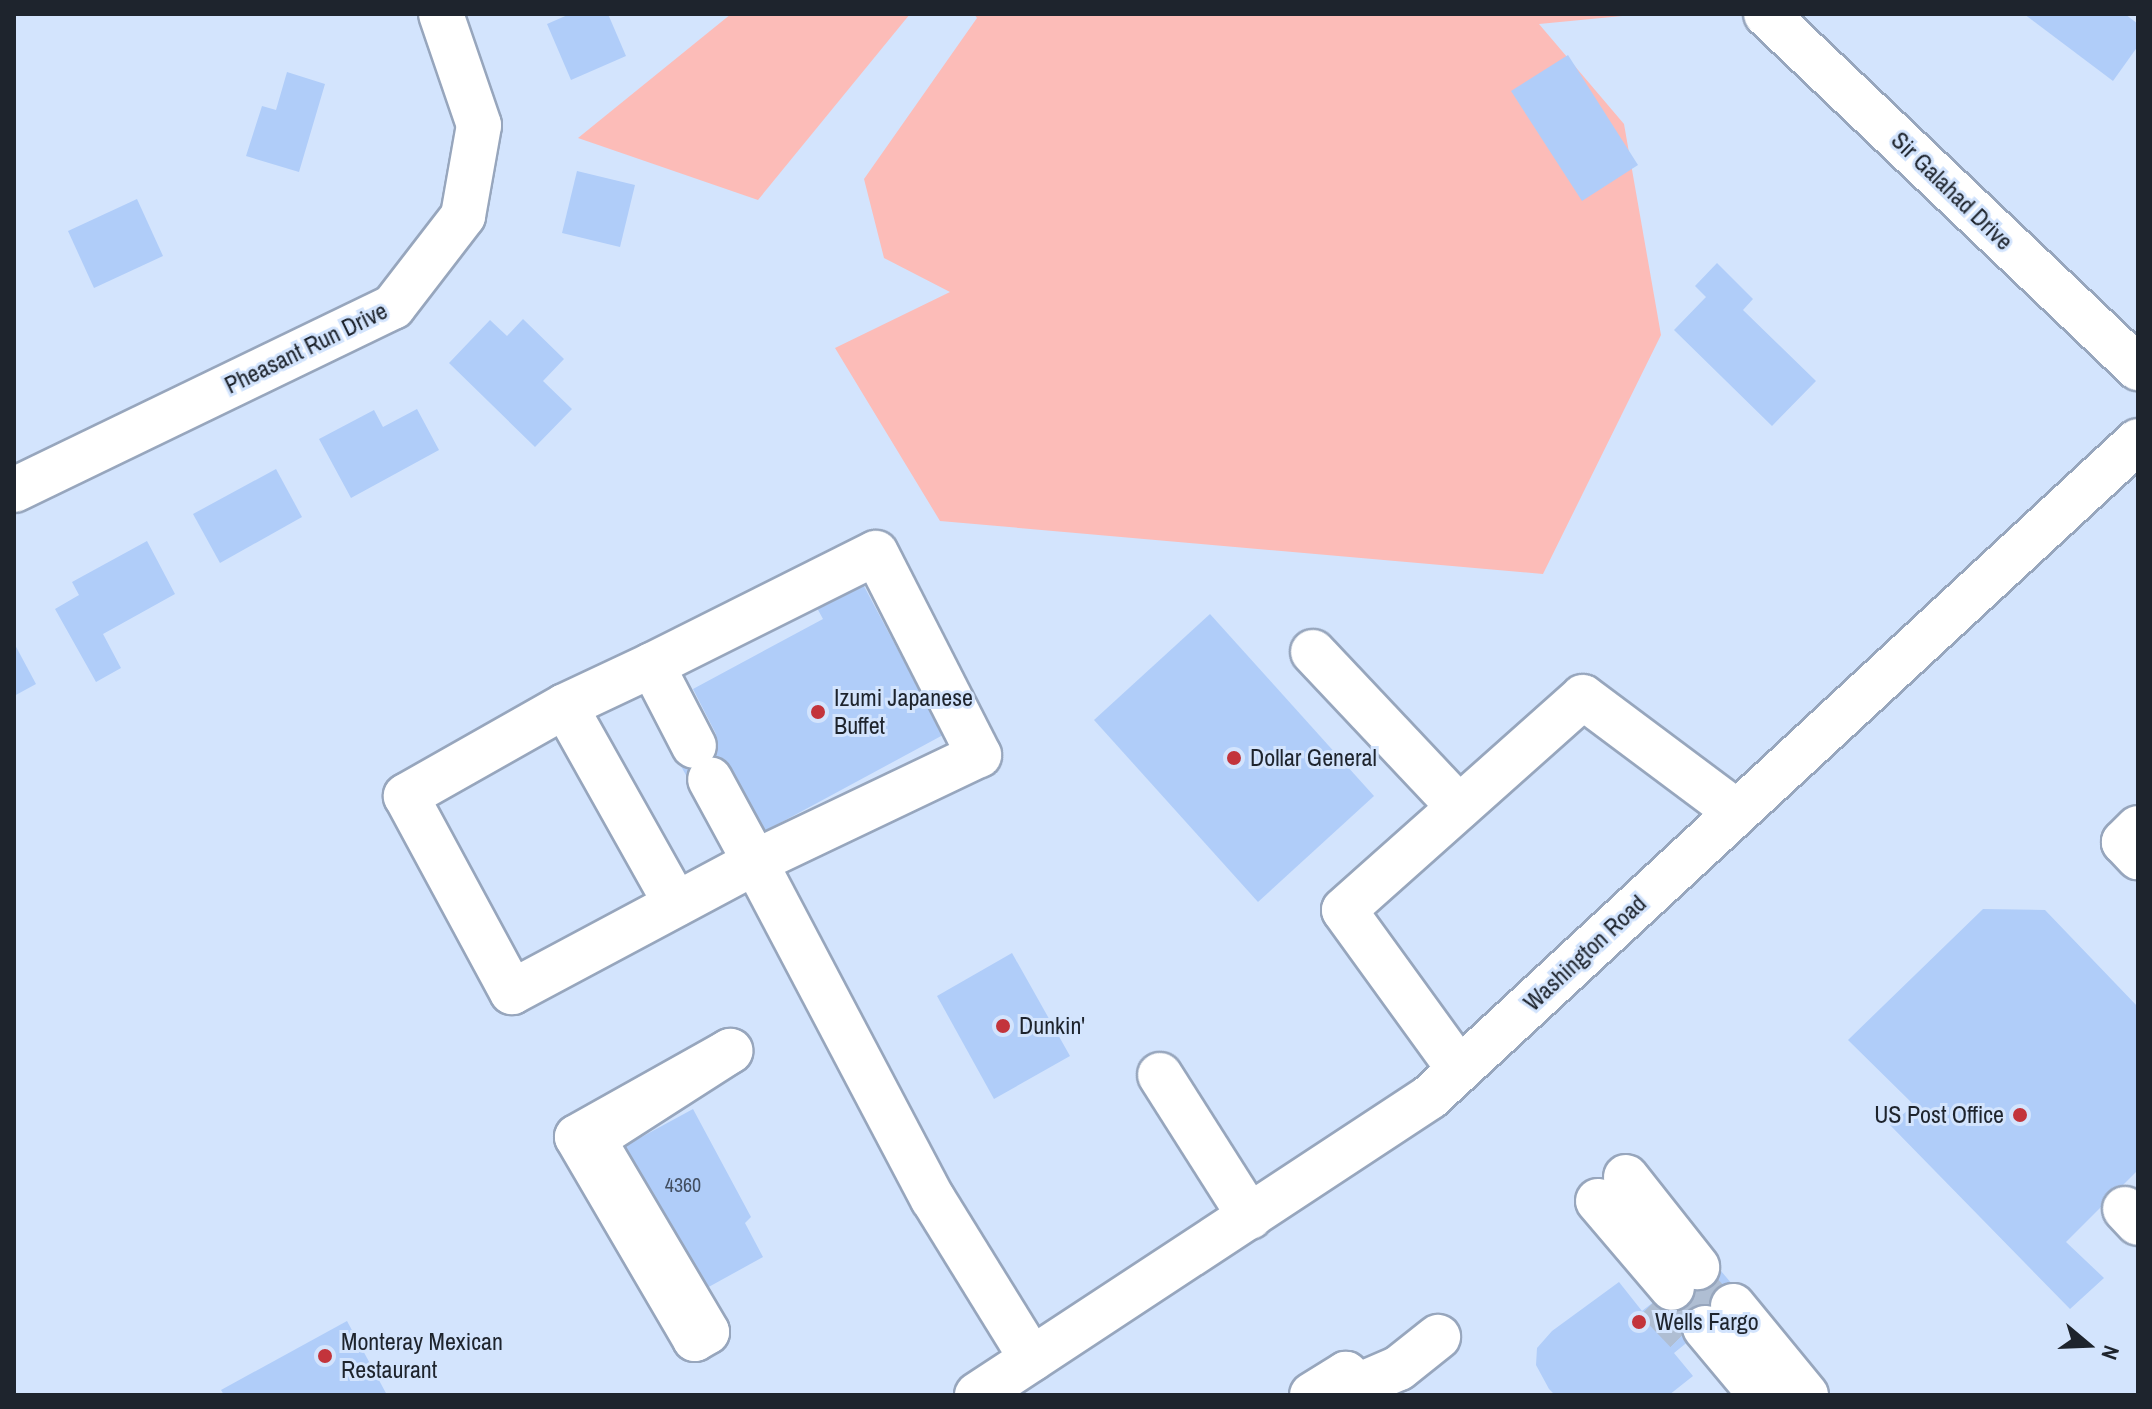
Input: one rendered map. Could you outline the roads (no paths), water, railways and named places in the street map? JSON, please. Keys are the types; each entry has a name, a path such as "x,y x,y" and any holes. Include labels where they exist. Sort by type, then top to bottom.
{"main road":[{"name":"Pheasant Run Drive","path":"14,490 393,307 463,216 479,125 441,14"},
{"name":"Sir Galahad Drive","path":"1766,14 2138,368"},
{"name":"Washington Road","path":"977,1395 1430,1097 2138,441"},
{"path":"876,553 979,755 755,862 512,992 406,796 565,706 652,665 876,553"},
{"path":"1313,652 1459,807"},
{"path":"652,665 933,1199 1032,1359"},
{"path":"1459,1069 1344,910 1583,697 1737,812"},
{"path":"565,706 676,904"},
{"path":"2138,828 2124,842 2138,857"},
{"path":"707,1332 593,1139 730,1051"},
{"path":"1160,1075 1250,1217"},
{"path":"1606,1195 1678,1283"},
{"path":"1713,1322 1742,1395"},
{"path":"1713,1322 1761,1395"},
{"path":"1713,1322 1786,1395"},
{"path":"1713,1322 1806,1395"},
{"path":"1341,1393 1399,1368 1438,1337"}],"tunnel":[{"path":"1686,1277 1721,1315"},
{"path":"1656,1300 1692,1338"}],"place":[{"name":"Izumi Japanese Buffet","path":"818,712"},
{"name":"Dollar General","path":"1234,758"},
{"name":"Dunkin'","path":"1003,1026"},
{"name":"US Post Office","path":"2020,1115"},
{"name":"Wells Fargo","path":"1639,1322"},
{"name":"Monteray Mexican Restaurant","path":"325,1356"}]}
